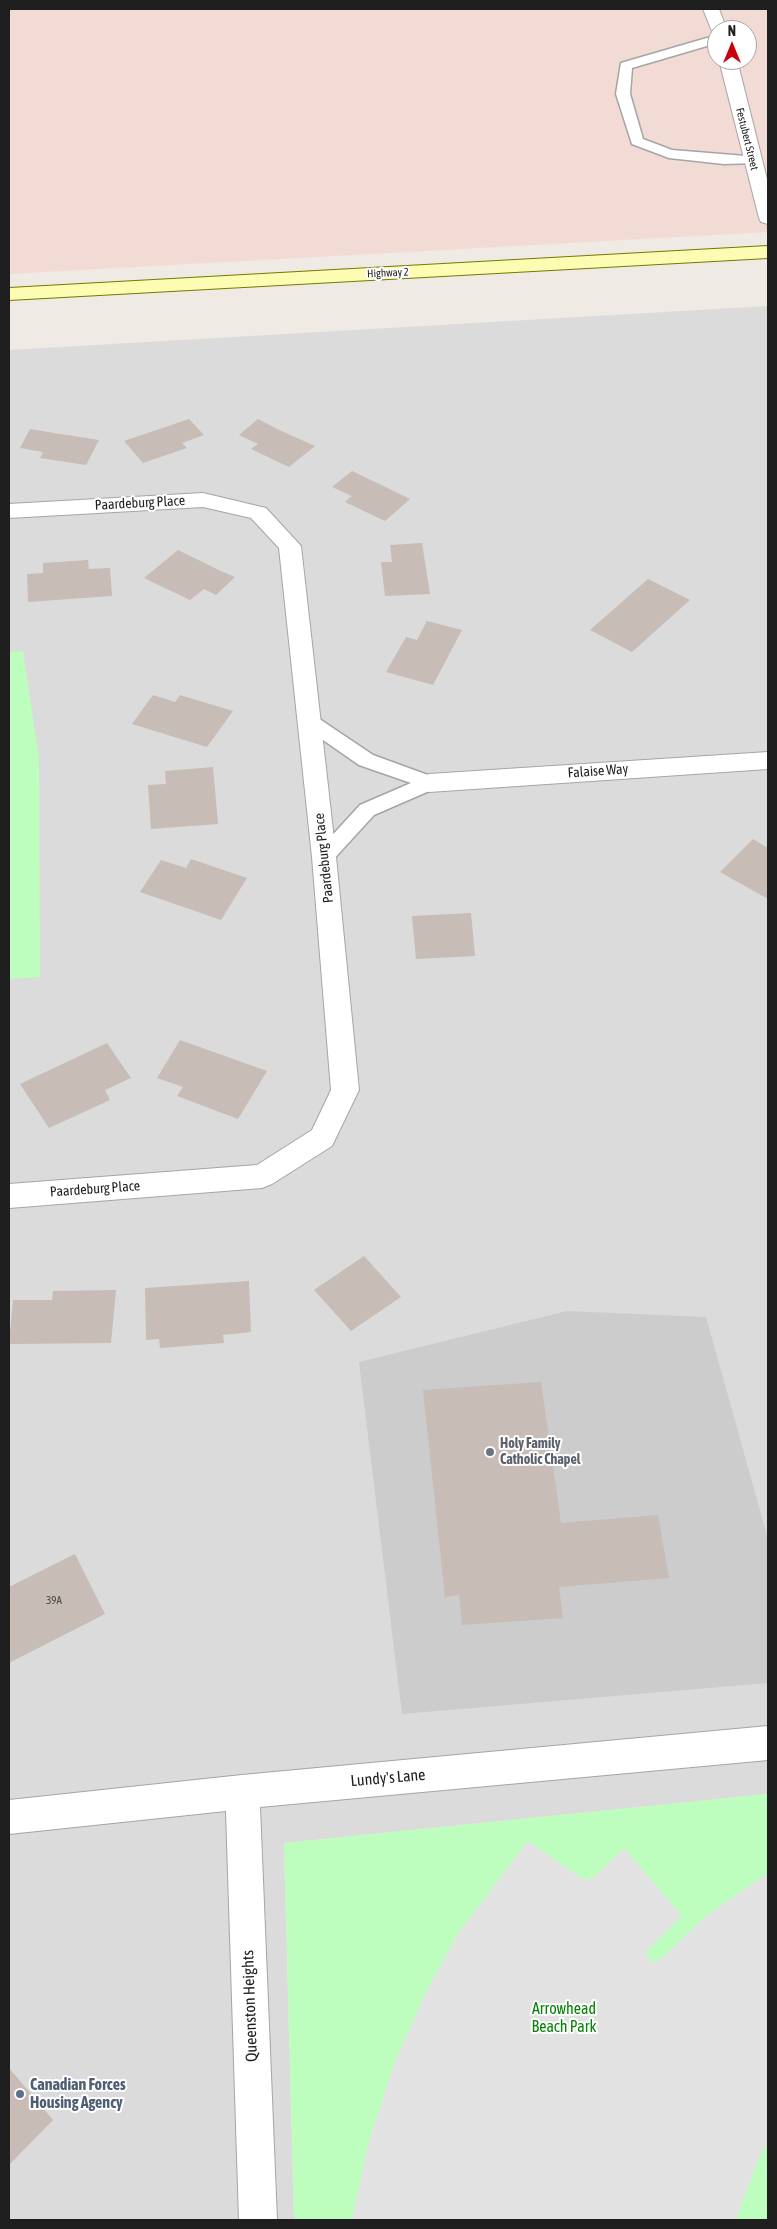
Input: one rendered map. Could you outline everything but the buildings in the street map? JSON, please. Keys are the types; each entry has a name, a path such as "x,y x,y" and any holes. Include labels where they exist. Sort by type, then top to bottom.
{"main road":[{"name":"Highway 2","path":"9,294 768,252"}],"street":[{"name":"Festubert Street","path":"730,70 768,218"},
{"name":"Paardeburg Place","path":"9,511 202,500 258,513 290,546 324,857 345,1090 322,1138 262,1176 9,1196"},
{"name":"Falaise Way","path":"429,783 768,760"},
{"name":"Lundy's Lane","path":"9,1817 242,1792 768,1743"},
{"name":"Queenston Heights","path":"242,1792 258,2220"}],"lane":[{"path":"707,42 626,66 623,94 636,142 669,154 724,160 753,160"},
{"path":"310,721 366,760 429,783"},
{"path":"324,857 367,810 429,783"}],"shaded area":[{"path":"9,9 768,9 768,232 9,274"},
{"path":"768,306 768,1794 284,1843 294,2220 9,2220 9,350"},
{"path":"567,1311 706,1317 768,1539 768,1683 402,1714 359,1362"},
{"name":"Arrowhead Beach Park","path":"528,1841 584,1880 593,1878 624,1848 682,1916 647,1951 648,1958 654,1962 660,1960 706,1916 768,1873 768,2142 758,2160 736,2220 352,2220 368,2145 394,2064 428,1988 459,1932"}],"green space":[{"path":"23,651 39,758 40,977 9,979 9,652"},
{"name":"Arrowhead Beach Park","path":"768,1794 768,2220 294,2220 284,1843"}],"place":[{"name":"Holy Family Catholic Chapel","path":"490,1452"},
{"name":"Canadian Forces Housing Agency","path":"20,2094"}]}
